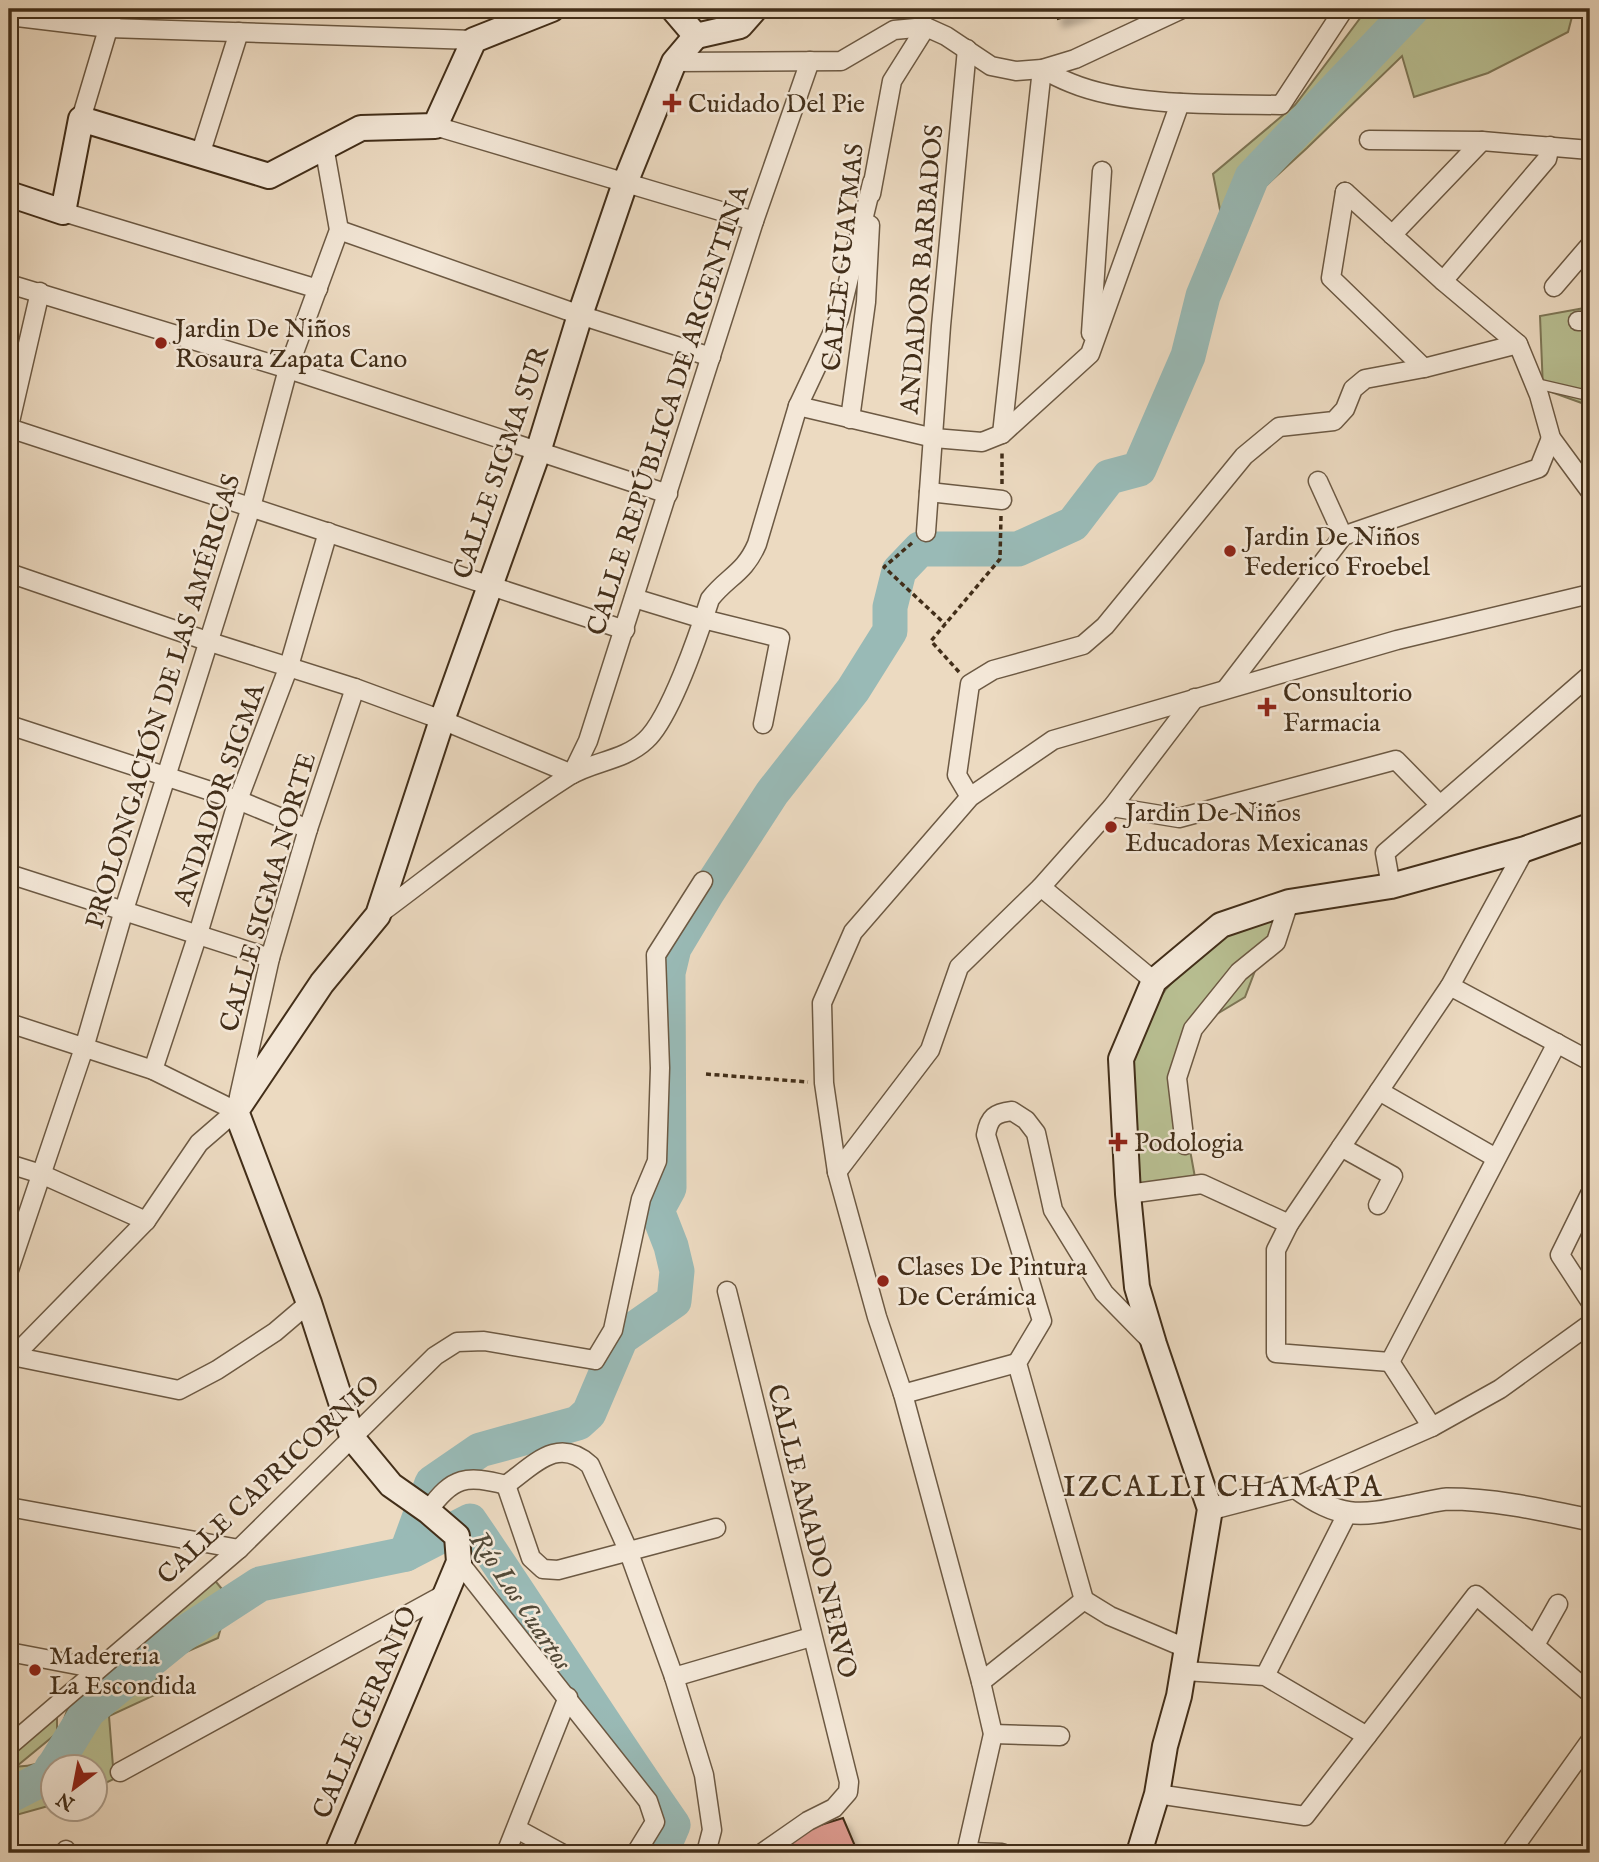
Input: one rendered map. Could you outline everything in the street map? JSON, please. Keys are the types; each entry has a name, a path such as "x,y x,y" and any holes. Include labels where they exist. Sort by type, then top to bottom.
{"main road":[{"path":"9,194 63,212 81,119 269,176 360,128 435,126 474,40 552,9"},
{"path":"673,9 696,36 740,26 755,9"},
{"name":"CALLE SIGMA SUR","path":"378,915 442,720 538,452 580,315 625,183 674,62 696,36"},
{"path":"1139,1853 1157,1794 1165,1746 1186,1660 1210,1509 1137,1287 1128,1194 1121,1059 1154,981 1221,925 1289,902 1391,886 1525,849 1590,826"},
{"path":"378,915 322,983 236,1111 309,1303 353,1439 391,1485 429,1511 457,1536 459,1562"},
{"name":"CALLE GERANIO","path":"337,1853 459,1562"}],"street":[{"path":"81,119 114,9"},
{"path":"674,62 841,61 894,30 926,27 946,36 991,66 1016,71 1042,69 1075,59 1182,9"},
{"path":"1042,69 1073,84 1105,92 1180,103 1281,104 1344,9"},
{"path":"9,16 109,28 474,40"},
{"name":"CALLE GUAYMAS","path":"850,419 866,302 872,183 892,81 926,27"},
{"path":"200,155 239,32"},
{"name":"ANDADOR BARBADOS","path":"926,532 941,326 967,49"},
{"name":"CALLE REPÚBLICA DE ARGENTINA","path":"572,774 588,741 754,221 810,61"},
{"path":"1002,434 1042,69"},
{"path":"798,406 934,438 982,442 1002,434 1090,354 1180,103"},
{"path":"435,126 754,221"},
{"path":"1369,140 1482,141 1590,150"},
{"path":"1392,235 1482,141"},
{"name":"PROLONGACIÓN DE LAS AMÉRICAS","path":"9,1270 84,1048 124,910 210,642 251,507 288,369 339,230 324,146"},
{"path":"1443,281 1547,159 1550,146"},
{"path":"1090,354 1102,171"},
{"path":"378,915 510,816 572,774 630,753 648,739 665,713 709,599 722,584 749,562 798,406 839,318 872,183"},
{"path":"1424,368 1331,278 1345,192 1443,281 1518,344 1535,383 1551,438 1590,491"},
{"path":"63,212 318,289"},
{"path":"339,230 580,315 711,357"},
{"path":"1554,286 1590,245"},
{"path":"9,284 288,369 668,494"},
{"path":"40,292 9,427 625,630"},
{"path":"970,797 957,775 970,684 993,670 1083,645 1105,626 1244,456 1279,427 1335,421 1345,409 1353,389 1365,379 1424,368 1518,344"},
{"path":"1226,689 1343,536 1539,468 1551,438"},
{"path":"1318,481 1343,536"},
{"path":"929,492 1002,500"},
{"name":"ANDADOR SIGMA","path":"153,1070 239,800 289,666 328,532"},
{"path":"9,573 355,688 442,720 572,774"},
{"path":"1002,1853 966,1852 993,1734 902,1394 877,1317 837,1172 824,1083 822,1003 853,932 970,797 1053,740 1397,640 1590,594"},
{"path":"634,598 703,620 780,638 763,724"},
{"path":"1391,886 1385,853 1590,675"},
{"name":"CALLE SIGMA NORTE","path":"236,1111 270,958 308,829 355,688"},
{"path":"837,1172 930,1050 959,967 1041,887 1112,807 1195,698"},
{"path":"9,725 239,800 308,829"},
{"path":"1112,807 1179,818 1396,760 1440,805"},
{"path":"1390,1362 1276,1353 1276,1250 1289,1224 1450,986 1525,849"},
{"path":"9,874 270,958"},
{"name":"CALLE CAPRICORNIO","path":"9,1745 239,1549 435,1356 457,1342 484,1341 595,1360 613,1330 641,1199 657,1161 660,1068 656,955 703,881"},
{"path":"1041,887 1154,981"},
{"path":"1185,1145 1177,1078 1193,1028 1240,972 1276,942 1289,902"},
{"path":"1450,986 1590,1061"},
{"path":"9,1023 153,1070 236,1111 199,1143 146,1221 10,1359"},
{"path":"1390,1362 1557,1043"},
{"path":"1379,1091 1496,1158"},
{"path":"902,1394 1017,1363 1042,1321 986,1135 989,1120 997,1113 1012,1111 1026,1120 1036,1133 1053,1210 1104,1293 1154,1344"},
{"path":"1341,1147 1393,1177 1378,1205"},
{"path":"9,1164 41,1174 146,1221"},
{"path":"1128,1194 1202,1184 1289,1224"},
{"path":"1590,1194 1560,1255 1590,1301"},
{"name":"CALLE AMADO NERVO","path":"727,1291 849,1782 848,1792 834,1808 808,1821 762,1853"},
{"path":"10,1359 179,1390 217,1370 275,1332 309,1303"},
{"path":"1210,1509 1295,1487 1432,1427 1500,1389 1590,1324"},
{"path":"1390,1362 1432,1427"},
{"path":"1017,1363 1084,1600 1186,1660 1265,1676 1367,1736"},
{"path":"506,1485 546,1456 568,1451 590,1465 628,1550 674,1677 704,1775 712,1830 706,1853"},
{"path":"429,1511 442,1492 460,1481 480,1478 506,1485"},
{"path":"506,1485 531,1558 543,1569 558,1570 716,1528"},
{"path":"1295,1487 1318,1504 1347,1514 1375,1514 1445,1499 1508,1503 1590,1521"},
{"path":"9,1507 239,1549"},
{"path":"1265,1676 1347,1514"},
{"path":"459,1562 648,1801 655,1822 636,1853"},
{"path":"120,1772 445,1594"},
{"path":"1157,1794 1305,1816 1476,1595 1590,1693"},
{"path":"981,1682 1084,1600"},
{"path":"1535,1645 1558,1604"},
{"path":"674,1677 811,1637"},
{"path":"9,1652 98,1669"},
{"path":"506,1853 568,1697"},
{"path":"993,1734 1060,1736"},
{"path":"1510,1853 1590,1741"},
{"path":"517,1829 561,1853"}],"lane":[{"path":"1535,383 1590,396"}],"path":[{"path":"926,532 884,567 945,624"},
{"path":"970,684 931,641 1000,559 1000,543"},
{"path":"706,1074 824,1083"}],"green space":[{"path":"1367,9 1574,9 1568,32 1488,73 1414,97 1402,56 1223,225 1213,174 1295,105"},
{"path":"1590,307 1590,406 1543,389 1540,316"},
{"path":"1274,921 1245,997 1217,1014 1195,1040 1180,1095 1196,1183 1131,1191 1130,1044 1166,989 1220,930"},
{"path":"212,1577 241,1612 222,1624 218,1638 152,1667 161,1692 109,1716 114,1779 108,1782 108,1754 50,1754 71,1702 87,1684"},
{"path":"51,1713 57,1717 57,1733 17,1766 9,1752"},
{"path":"38,1763 38,1809 9,1817 9,1766"}],"building":[{"path":"1057,9 1091,9 1058,19"},
{"path":"843,1818 858,1853 777,1853 798,1832"}],"waterway":[{"path":"406,1554 432,1483 480,1450 578,1423 589,1413 621,1338 674,1301 677,1271 657,1210 669,1188 668,973 674,948 772,793 853,690 890,631 890,607 899,571 920,549 1018,549 1073,524 1109,477 1139,469 1188,356 1203,296 1252,177 1412,9"},
{"name":"Río Los Cuartos","path":"62,1754 88,1711 183,1634 260,1584 406,1554 470,1521 673,1825 661,1853"},
{"name":"Río Los Cuartos","path":"9,1796 38,1781"}],"place":[{"name":"Cuidado Del Pie","path":"672,103"},
{"name":"Jardin De Niños Rosaura Zapata Cano","path":"161,343"},
{"name":"Jardin De Niños Federico Froebel","path":"1230,551"},
{"name":"Consultorio Farmacia","path":"1267,707"},
{"name":"Jardin De Niños Educadoras Mexicanas","path":"1111,827"},
{"name":"Podologia","path":"1118,1142"},
{"name":"Clases De Pintura De Cerámica","path":"883,1281"},
{"name":"Madereria La Escondida","path":"35,1670"}],"district":[{"name":"IZCALLI CHAMAPA","path":"1223,1486"}]}
